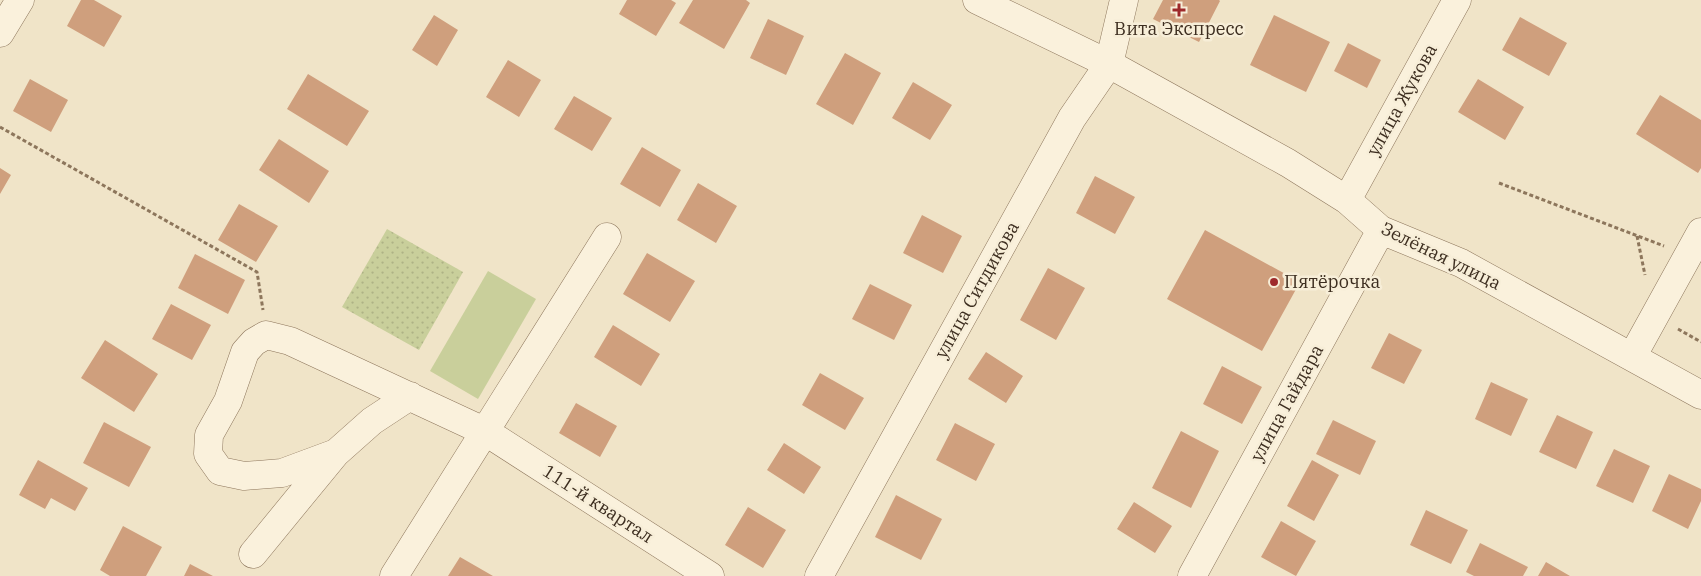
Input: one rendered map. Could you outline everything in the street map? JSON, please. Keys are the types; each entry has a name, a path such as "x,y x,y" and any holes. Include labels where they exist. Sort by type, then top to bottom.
{"street":[{"path":"0,33 20,0"},
{"name":"Зелёная улица","path":"977,0 1109,64 1288,163 1347,200 1381,230 1461,263 1701,395"},
{"name":"улица Ситдикова","path":"819,576 1072,118 1109,64 1124,0"},
{"name":"улица Жукова","path":"1347,200 1457,0"},
{"name":"улица Гайдара","path":"1192,576 1381,230"},
{"path":"1632,357 1701,232"},
{"path":"394,576 607,237"},
{"path":"266,335 254,342 245,352 228,401 209,436 208,454 220,471 244,476 282,473 336,453"},
{"name":"111-й квартал","path":"266,335 290,341 486,432 710,576"},
{"path":"252,554 336,453 372,421 410,396"}],"path":[{"path":"0,127 257,272 266,335"},
{"path":"1500,183 1688,255"}],"green space":[{"path":"387,229 463,272 419,350 342,307"},
{"path":"488,271 536,299 478,399 430,371"}],"building":[{"path":"81,0 94,0 122,16 104,47 67,26"},
{"path":"627,0 671,0 676,3 656,36 619,14"},
{"path":"693,0 746,0 750,3 724,49 679,23"},
{"path":"1163,0 1220,1 1199,42 1153,19"},
{"path":"434,15 458,30 437,66 412,50"},
{"path":"1274,15 1330,42 1306,92 1250,65"},
{"path":"1520,17 1567,43 1549,76 1502,50"},
{"path":"768,19 804,36 786,75 750,58"},
{"path":"1348,43 1381,60 1367,88 1334,71"},
{"path":"845,53 881,73 853,125 816,104"},
{"path":"508,60 541,80 519,117 486,97"},
{"path":"308,74 369,111 347,146 287,109"},
{"path":"30,79 68,100 51,132 13,111"},
{"path":"1478,79 1524,107 1505,140 1458,112"},
{"path":"913,82 952,105 930,140 892,118"},
{"path":"1660,95 1701,120 1701,168 1698,173 1636,134"},
{"path":"574,96 612,118 592,151 554,129"},
{"path":"279,139 329,171 309,203 259,170"},
{"path":"642,147 681,170 660,207 620,184"},
{"path":"0,168 11,175 0,194"},
{"path":"1095,176 1135,197 1115,234 1076,213"},
{"path":"698,183 737,206 716,243 677,220"},
{"path":"239,204 278,226 256,262 218,240"},
{"path":"922,215 962,236 943,273 903,253"},
{"path":"1205,230 1300,282 1262,351 1167,299"},
{"path":"647,253 695,281 670,322 623,294"},
{"path":"195,254 245,280 228,314 178,288"},
{"path":"1048,268 1085,288 1056,340 1020,320"},
{"path":"870,284 912,305 894,340 852,319"},
{"path":"171,304 211,325 192,360 152,339"},
{"path":"613,325 660,354 641,386 594,357"},
{"path":"1389,333 1422,350 1404,384 1371,368"},
{"path":"105,340 158,374 134,412 81,378"},
{"path":"986,352 1023,376 1006,403 968,379"},
{"path":"1222,366 1262,387 1242,424 1203,404"},
{"path":"820,373 864,398 845,430 802,405"},
{"path":"1491,382 1528,399 1511,436 1475,419"},
{"path":"576,403 617,426 600,457 559,433"},
{"path":"1557,415 1593,432 1576,469 1539,452"},
{"path":"1333,420 1376,441 1360,475 1316,454"},
{"path":"104,422 151,447 129,487 83,463"},
{"path":"955,423 995,444 976,481 936,460"},
{"path":"1181,431 1219,451 1191,508 1152,488"},
{"path":"784,443 821,467 804,494 767,470"},
{"path":"1614,449 1650,466 1633,503 1596,486"},
{"path":"38,460 88,488 75,511 51,498 45,509 19,495"},
{"path":"1312,460 1339,475 1314,521 1287,506"},
{"path":"1669,474 1701,489 1701,501 1688,529 1652,511"},
{"path":"896,495 942,519 921,560 875,537"},
{"path":"1134,502 1172,526 1155,553 1117,529"},
{"path":"748,507 786,530 763,568 725,545"},
{"path":"1426,510 1468,530 1451,564 1410,545"},
{"path":"1281,521 1316,541 1296,576 1261,557"},
{"path":"123,526 162,547 146,576 110,576 100,570"},
{"path":"1480,543 1528,567 1523,576 1474,576 1466,572"},
{"path":"460,557 493,576 448,576"},
{"path":"1546,562 1570,576 1538,576"},
{"path":"190,564 213,576 184,576"}],"place":[{"name":"Вита Экспресс","path":"1179,10"},
{"name":"Пятёрочка","path":"1274,282"}]}
